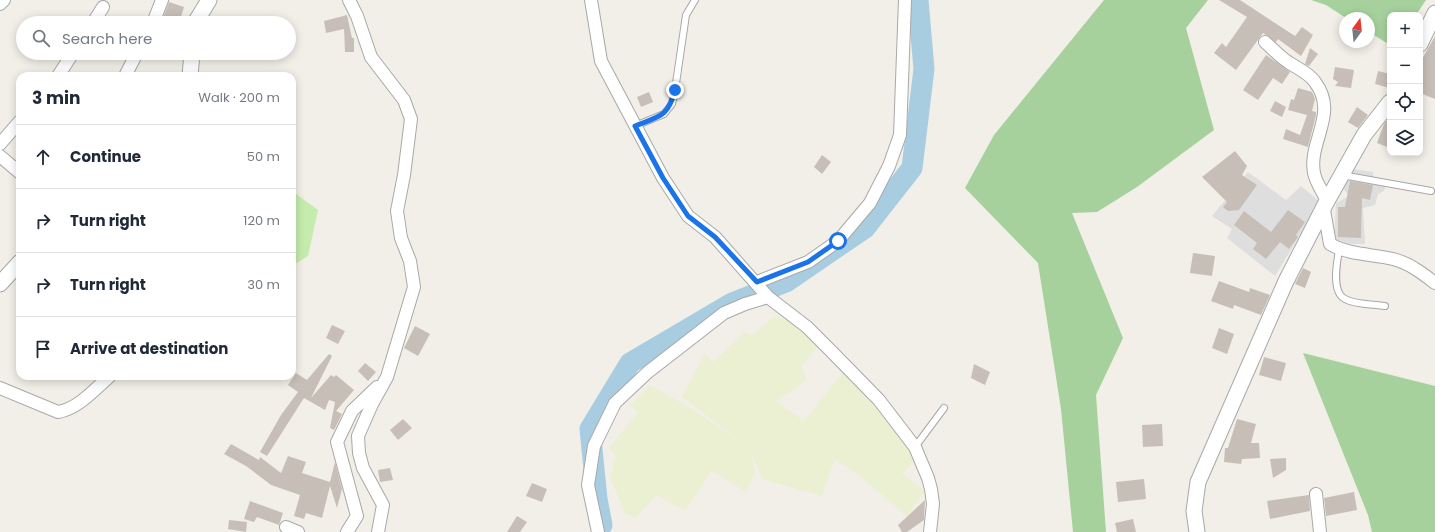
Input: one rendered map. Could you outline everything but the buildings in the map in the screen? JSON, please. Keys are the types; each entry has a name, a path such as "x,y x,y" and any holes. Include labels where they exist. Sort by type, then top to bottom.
{"street":[{"path":"0,4 4,0"},
{"path":"155,16 162,0"},
{"path":"199,16 209,0"},
{"path":"350,0 371,57 404,100 412,119 398,211 401,238 410,261 414,287 387,378 372,404 358,436 359,453 363,468 383,505 378,532"},
{"path":"591,0 601,61 663,178 688,216 715,237 763,290 807,327 853,373 879,400 915,447 931,489 933,504 930,532"},
{"path":"598,532 588,485 594,446 616,403 648,372 724,313 745,304 763,290 838,241 870,203 889,166 900,135 905,0"},
{"path":"98,16 103,7"},
{"path":"1423,38 1435,13"},
{"path":"1265,42 1288,62 1311,76 1320,91 1325,104 1324,117 1315,154 1314,172 1325,205 1330,244 1339,250 1394,259 1412,266 1435,283"},
{"path":"61,72 68,60"},
{"path":"127,72 133,60"},
{"path":"190,72 191,60"},
{"path":"1198,532 1194,511 1198,482 1286,281 1325,205 1364,135 1387,106"},
{"path":"0,144 16,126"},
{"path":"0,156 16,170"},
{"path":"0,284 16,266"},
{"path":"347,532 357,516 337,442 352,411 387,378"},
{"path":"0,388 58,412 72,407 105,380"},
{"path":"1316,494 1320,532"},
{"path":"286,527 298,532"}],"lane":[{"path":"635,126 664,114 672,104 686,15 695,0"},
{"path":"1342,175 1430,191"},
{"path":"1339,250 1335,274 1340,294 1344,299 1385,306"},
{"path":"915,447 944,408"}],"shaded area":[{"path":"1353,169 1373,172 1374,181 1388,182 1384,191 1378,194 1375,205 1363,208 1365,244 1334,244 1336,203 1349,196 1342,187"},
{"path":"1248,172 1286,200 1301,186 1320,202 1275,276 1227,238 1232,229 1212,216"}],"green space":[{"path":"1104,0 1208,0 1186,28 1214,130 1137,187 1097,212 1072,213 1123,338 1096,395 1106,532 1073,532 1061,409 1038,263 965,188 994,135"},
{"path":"1311,0 1426,0 1418,12 1387,12 1387,43 1375,36 1375,12 1339,12 1339,13 1326,5"},
{"path":"296,194 318,210 308,256 296,264"},
{"path":"775,316 796,323 821,343 801,366 807,380 776,401 804,421 844,371 898,423 925,452 902,473 925,491 907,516 862,478 835,459 822,496 762,479 751,452 755,472 746,492 712,471 685,511 657,495 636,518 625,514 610,477 616,456 608,448 638,413 630,405 650,385 687,406 741,442 682,397 705,353 713,362 744,332 752,335"},
{"path":"1303,353 1435,386 1435,532 1372,532 1368,515"}],"waterway":[{"path":"602,525 597,499 590,429 630,363 732,303 786,282 865,228 912,168 924,69 918,0"}],"route":[{"path":"675,90 672,104 664,114 635,126 663,178 688,216 715,237 757,282 808,262 838,241"}]}
